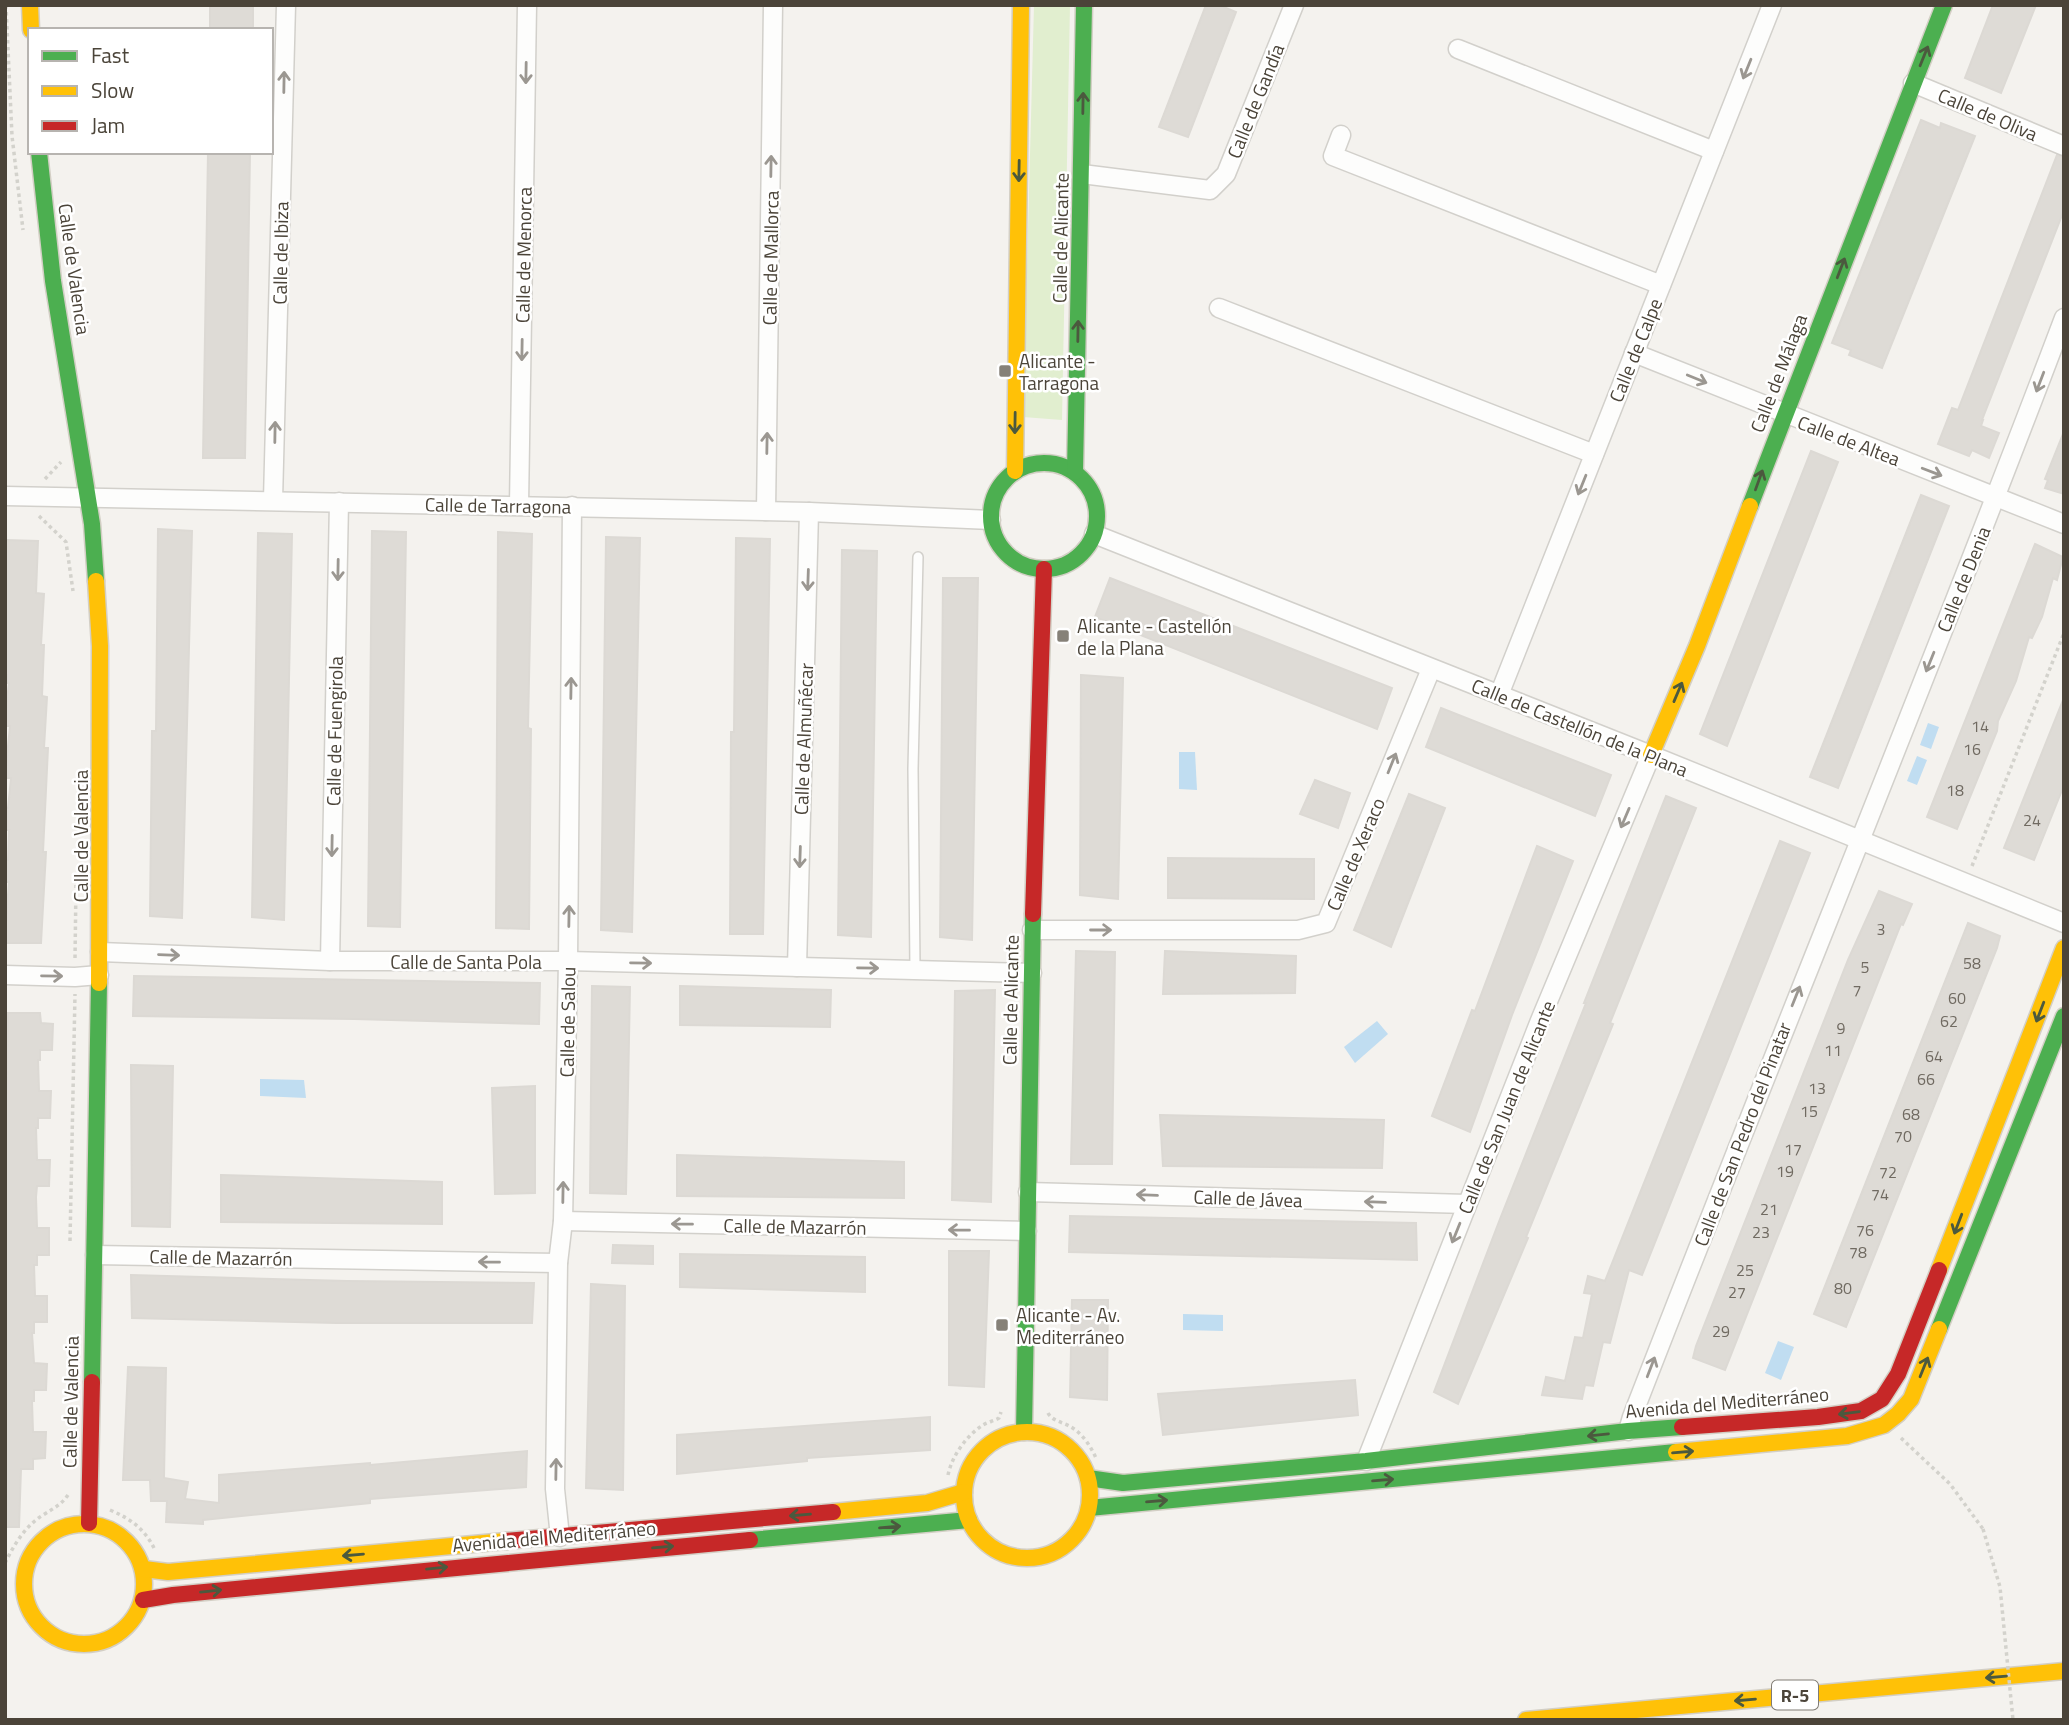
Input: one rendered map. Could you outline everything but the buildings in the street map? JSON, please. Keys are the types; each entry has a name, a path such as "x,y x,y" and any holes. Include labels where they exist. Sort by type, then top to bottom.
{"main road":[{"path":"30,5 31,28"},
{"path":"1015,471 1021,5"},
{"name":"Calle de Alicante","path":"1075,472 1084,5"},
{"name":"Calle de Málaga","path":"1651,755 1697,646 1784,414 1944,5"},
{"name":"Calle de Valencia","path":"39,154 54,281 92,524 100,646 100,952 89,1523"},
{"path":"1045,462 1061,465 1075,472 1085,482 1097,506 1094,534 1087,548 1075,559 1044,569 1022,563 1003,549 995,536 991,520 996,492 1004,480 1029,464 1045,462"},
{"name":"Calle de Alicante","path":"1024,1432 1032,930 1044,569"},
{"name":"Avenida del Mediterráneo","path":"1088,1478 1123,1483 1861,1411 1882,1399 1898,1374 2064,948"},
{"path":"1089,1508 1847,1436 1868,1432 1887,1423 1902,1413 1911,1399 2064,1016"},
{"path":"1024,1432 1045,1434 1064,1444 1079,1459 1088,1478 1089,1508 1082,1527 1069,1542 1053,1553 1033,1558 1013,1556 995,1549 979,1536 969,1520 964,1492 969,1469 982,1450 1002,1437 1024,1432"},
{"name":"Avenida del Mediterráneo","path":"144,1569 168,1572 927,1503 964,1492"},
{"name":"Avenida del Mediterráneo","path":"143,1600 534,1559 969,1520"},
{"path":"89,1523 124,1537 136,1552 144,1569 143,1600 135,1617 123,1631 107,1640 89,1644 71,1643 54,1636 23,1609 24,1579 27,1563 34,1549 45,1537 73,1524 89,1523"},
{"path":"5,1580 24,1579"},
{"name":"R-5","path":"1526,1720 2064,1671"}],"street":[{"name":"Calle de Ibiza","path":"273,500 286,5"},
{"name":"Calle de Menorca","path":"519,505 527,5"},
{"name":"Calle de Mallorca","path":"766,511 774,5"},
{"name":"Calle de Gandía","path":"1082,174 1210,190 1226,174 1294,5"},
{"name":"Calle de Calpe","path":"1499,695 1772,5"},
{"path":"1458,49 1714,151"},
{"name":"Calle de Oliva","path":"1913,83 2064,146"},
{"path":"1341,135 1332,156 1661,285"},
{"path":"1219,308 1594,454"},
{"name":"Calle de Denia","path":"1859,839 1996,497 2064,318"},
{"name":"Calle de Altea","path":"1634,354 2064,524"},
{"name":"Calle de Tarragona","path":"5,496 572,506 991,520"},
{"name":"Calle de Fuengirola","path":"330,961 339,502"},
{"name":"Calle de Salou","path":"560,1536 555,1489 558,1264 563,1221 568,961 572,506"},
{"name":"Calle de Almuñécar","path":"797,967 809,512"},
{"name":"Calle de Castellón de la Plana","path":"1094,534 1651,755 2064,923"},
{"name":"Calle de Xeraco","path":"1032,930 1298,930 1326,923 1431,668"},
{"name":"Calle de San Juan de Alicante","path":"1366,1461 1541,1018 1651,755"},
{"name":"Calle de San Pedro del Pinatar","path":"1628,1432 1731,1159 1859,839"},
{"name":"Calle de Santa Pola","path":"100,952 330,961 568,961 1032,973"},
{"path":"5,975 99,975"},
{"name":"Calle de Jávea","path":"1028,1192 1467,1204"},
{"name":"Calle de Mazarrón","path":"563,1221 1027,1231"},
{"name":"Calle de Mazarrón","path":"95,1255 558,1264"}],"lane":[{"path":"915,969 913,769 919,557"}],"path":[{"path":"1966,883 2064,633"},
{"path":"70,1248 76,880"},
{"path":"1887,1423 1950,1484 1983,1529 2000,1587 2012,1720"}],"green space":[{"path":"1034,5 1070,5 1062,420 1023,417"}],"water":[{"path":"1928,723 1939,727 1931,749 1920,745"},
{"path":"1179,752 1195,752 1197,790 1179,789"},
{"path":"1917,756 1927,760 1917,785 1907,781"},
{"path":"1377,1021 1388,1034 1355,1063 1344,1047"},
{"path":"260,1079 304,1080 306,1098 260,1096"},
{"path":"1183,1314 1223,1315 1223,1331 1183,1330"},
{"path":"1778,1341 1794,1347 1781,1380 1765,1373"}],"traffic: fast":[{"path":"1075,472 1084,5"},
{"path":"1750,506 1944,5"},
{"path":"39,154 53,281 92,524 96,581"},
{"path":"1044,463 1064,467 1081,479 1093,496 1097,516 1093,536 1081,553 1064,565 1044,569 1024,565 1007,553 995,536 991,516 995,496 1007,479 1024,467 1044,463"},
{"path":"1024,1432 1033,914"},
{"path":"92,1382 99,983"},
{"path":"1939,1329 2064,1016"},
{"path":"1088,1478 1123,1483 1366,1461 1682,1427"},
{"path":"1089,1508 1676,1452"},
{"path":"750,1540 969,1520"}],"traffic: slow":[{"path":"30,5 31,28"},
{"path":"1015,471 1021,5"},
{"path":"1651,755 1697,646 1750,506"},
{"path":"96,581 100,646 99,983"},
{"path":"1939,1270 2064,948"},
{"path":"1676,1452 1847,1436 1884,1425 1911,1399 1939,1329"},
{"path":"1027,1432 1051,1437 1071,1451 1085,1471 1090,1495 1085,1519 1071,1539 1051,1553 1027,1558 1003,1553 983,1539 969,1519 964,1495 969,1471 983,1451 1003,1437 1027,1432"},
{"path":"833,1512 927,1503 964,1492"},
{"path":"84,1524 107,1528 127,1541 140,1561 144,1584 140,1607 127,1627 107,1640 84,1644 61,1640 41,1627 28,1607 24,1584 28,1561 41,1541 61,1528 84,1524"},
{"path":"144,1569 168,1572 506,1541"},
{"path":"1526,1720 2064,1671"}],"traffic: jam":[{"path":"1033,914 1044,569"},
{"path":"1682,1427 1818,1417 1861,1411 1882,1399 1898,1374 1939,1270"},
{"path":"89,1523 92,1382"},
{"path":"506,1541 833,1512"},
{"path":"143,1600 750,1540"}],"place":[{"name":"Alicante - Tarragona","path":"1005,371"},
{"name":"Alicante - Castellón de la Plana","path":"1063,636"},
{"name":"Alicante - Av. Mediterráneo","path":"1002,1325"}]}
